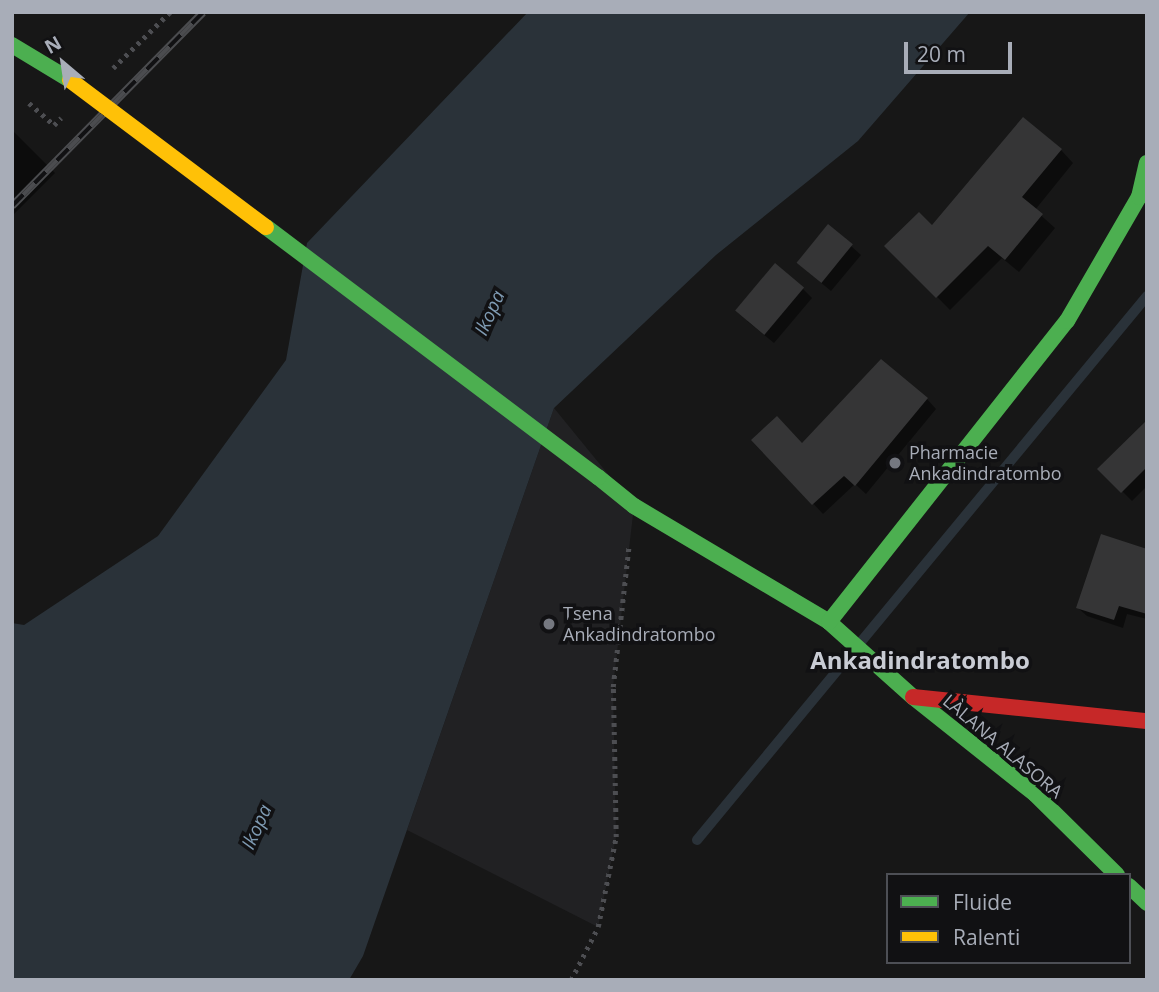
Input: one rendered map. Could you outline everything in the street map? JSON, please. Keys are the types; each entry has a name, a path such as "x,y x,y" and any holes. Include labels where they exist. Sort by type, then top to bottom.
{"main road":[{"name":"LÀLANA ALASORA","path":"12,45 70,80 634,506 829,622 913,696 1035,794 1115,873"},
{"path":"829,622 1068,321 1139,197 1147,163"},
{"path":"913,696 1147,721"},
{"path":"1131,888 1147,903"}],"path":[{"path":"571,980 598,927 616,837 613,687 634,506"}],"shaded area":[{"name":"Tsena Ankadindratombo","path":"554,408 634,506 613,687 616,837 598,927 407,830"}],"water":[{"name":"Ikopa","path":"528,12 970,12 858,141 716,255 554,408 363,956 349,980 12,980 12,623 24,625 158,536 286,360 307,243"}],"building":[{"path":"1023,117 1062,149 1022,197 1043,214 1005,260 988,246 936,298 884,246 919,212 932,225"},
{"path":"828,224 853,244 821,283 797,263"},
{"path":"775,263 804,287 764,335 735,310"},
{"path":"881,359 928,398 855,486 844,476 812,505 751,440 777,416 802,443"},
{"path":"1147,420 1147,467 1121,493 1097,469"},
{"path":"1101,534 1147,549 1147,614 1119,606 1114,620 1076,608"}],"waterway":[{"path":"697,840 1147,296"}],"railway":[{"path":"12,206 203,12"}],"traffic: fast":[{"path":"12,45 70,80"},
{"path":"829,622 1067,321 1139,197 1147,163"},
{"path":"266,227 598,477"},
{"path":"598,477 634,506 829,622 913,697 1035,794 1115,873"},
{"path":"1131,888 1147,903"}],"traffic: jam":[{"path":"913,697 1147,721"}],"traffic: slow":[{"path":"70,80 266,227"}],"place":[{"name":"Pharmacie Ankadindratombo","path":"895,463"},
{"name":"Tsena Ankadindratombo","path":"549,624"}],"district":[{"name":"Ankadindratombo","path":"920,660"}]}
